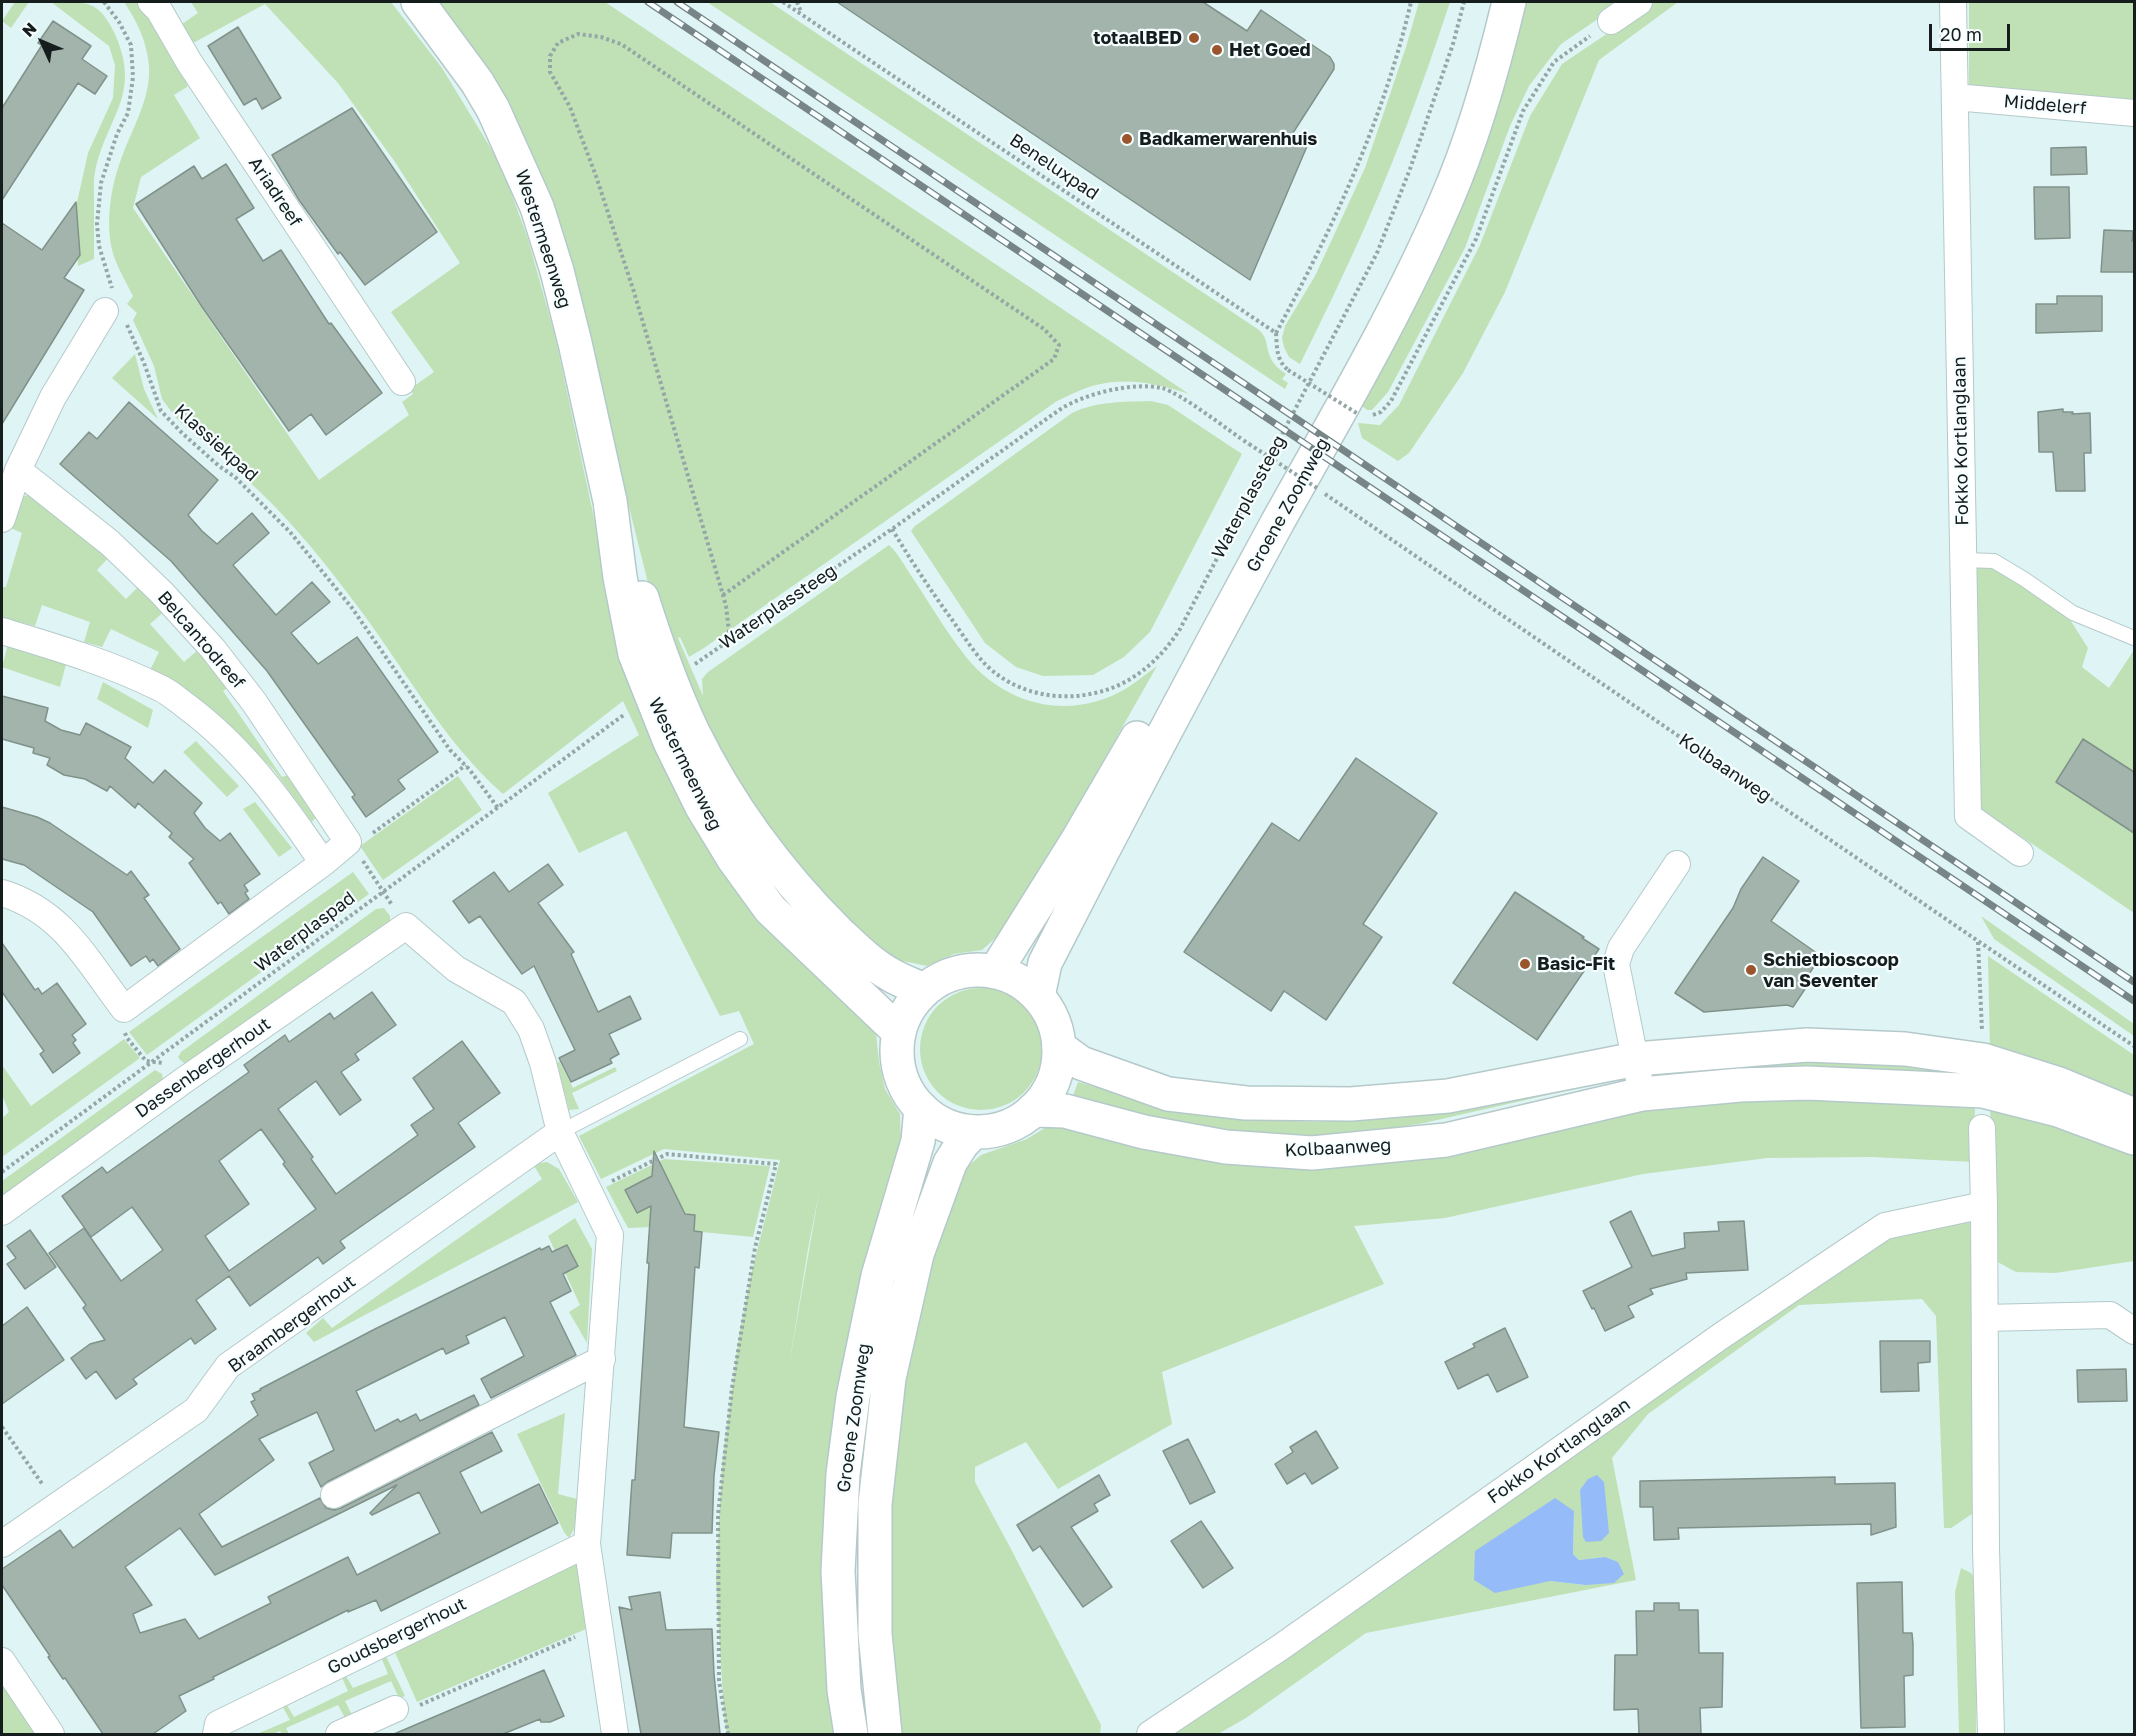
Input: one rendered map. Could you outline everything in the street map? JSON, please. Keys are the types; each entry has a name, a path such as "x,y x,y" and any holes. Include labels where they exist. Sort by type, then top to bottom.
{"street":[{"name":"Ariadreef","path":"151,2 159,10 189,62 402,382"},
{"name":"Westermeenweg","path":"418,2 477,82 493,109 537,207 560,281 610,501 620,578 635,654 670,742 702,807 770,909 899,1032"},
{"name":"Groene Zoomweg","path":"995,972 1077,841 1152,711 1333,385 1390,275 1429,194 1453,133 1474,73 1491,2"},
{"name":"Groene Zoomweg","path":"1038,996 1045,963 1170,720 1411,277 1446,200 1472,134 1490,78 1509,2"},
{"path":"1611,21 1639,2"},
{"name":"Fokko Kortlanglaan","path":"1953,2 1968,816 2020,853"},
{"name":"Middelerf","path":"1955,98 2134,113"},
{"path":"2,519 18,470 53,397 114,308"},
{"name":"Belcantodreef","path":"18,470 110,543 162,593 213,649 260,710 350,844"},
{"name":"Westermeenweg","path":"610,501 654,634 692,729 721,783 791,881 822,916 861,954 880,968 924,990"},
{"path":"2,631 76,653 162,688 207,722 248,762 285,808 323,863"},
{"path":"2,893 17,898 46,914 74,940 124,1009 350,844"},
{"path":"1642,1095 1616,964 1621,948 1677,864"},
{"path":"406,926 456,969 514,1002 531,1029 543,1063 560,1132 610,1235 587,1544 615,1734"},
{"name":"Dassenbergerhout","path":"2,1212 183,1081 406,926"},
{"path":"981,969 995,972 1016,978 1038,996 1053,1019 1059,1047 1057,1070 1048,1092 1034,1110 1016,1123 995,1130 973,1131 945,1125 921,1108 904,1086 897,1059 899,1032 908,1009 924,990 943,977 966,970 981,969"},
{"path":"1059,1047 1080,1063 1168,1094 1246,1103 1351,1104 1448,1096 1636,1059 1807,1045 1905,1049 1983,1060 2059,1084 2134,1115"},
{"name":"Kolbaanweg","path":"1034,1110 1065,1112 1144,1132 1226,1147 1312,1153 1446,1140 1642,1095 1740,1085 1807,1083 1983,1091 2058,1110 2134,1138"},
{"name":"Groene Zoomweg","path":"851,1734 844,1690 838,1571 843,1474 853,1397 878,1276 918,1141 921,1108"},
{"path":"1982,1128 1986,1548 1991,1734"},
{"name":"Groene Zoomweg","path":"885,1734 875,1634 875,1504 889,1378 917,1254 951,1163 973,1131"},
{"name":"Braambergerhout","path":"2,1544 196,1410 228,1366 560,1132"},
{"name":"Fokko Kortlanglaan","path":"1150,1734 1290,1640 1721,1336 1885,1226 1984,1204"},
{"path":"1985,1318 2110,1315 2134,1331"},
{"path":"334,1495 602,1359"},
{"name":"Goudsbergerhout","path":"216,1734 218,1724 587,1544"},
{"path":"2,1661 51,1734"},
{"path":"339,1734 395,1709"}],"lane":[{"path":"1963,560 1994,561 2073,613 2134,638"},
{"path":"560,1132 740,1039"}],"path":[{"name":"Klassiekpad","path":"104,2 119,22 131,45 134,77 128,113 117,134 101,183 96,224 99,246 114,308 144,363 161,411 219,466 235,477 290,532 352,608 450,750 466,765 498,808"},
{"name":"Beneluxpad","path":"783,2 1276,333"},
{"path":"797,2 801,14"},
{"path":"1411,2 1401,47 1354,172 1301,287 1276,333 1277,353 1282,365 1358,414 1368,417 1381,412 1391,401 1476,239 1523,111 1554,62 1611,21"},
{"name":"Waterplassteeg","path":"892,529 926,584 984,663 1000,677 1017,686 1036,693 1061,697 1082,696 1120,685 1156,661 1180,629 1377,253 1410,169 1453,44 1464,2"},
{"path":"723,595 1054,359 1059,345 1044,329 621,44 601,37 578,34 558,44 550,56 550,72 570,107 596,176 634,292 723,595 730,640"},
{"name":"Waterplassteeg","path":"695,664 892,529 1062,408 1080,398 1098,392 1162,388 1178,396 1317,488"},
{"name":"Kolbaanweg","path":"1317,488 1978,942 2134,1046"},
{"name":"Waterplaspad","path":"2,1172 625,714"},
{"path":"406,926 350,844 466,765"},
{"path":"1978,942 1983,1060"},
{"path":"124,1009 121,1022 127,1038 146,1061 168,1064 183,1081"},
{"path":"590,1192 667,1154 776,1164 755,1248 732,1388 718,1515 719,1681 728,1734"},
{"path":"2,1427 58,1506"},
{"path":"395,1709 423,1704 599,1626"}],"green space":[{"path":"15,2 29,2 11,28 2,21"},
{"path":"51,2 83,3 97,8 114,32 122,54 125,72 120,104 100,152 94,175 94,259 78,266 76,207 88,153 113,98 115,65 109,46"},
{"path":"124,2 137,2 151,19 189,80 187,87 174,95 200,138 141,177 133,208 319,480 409,415 402,402 413,394 410,389 434,372 391,312 460,263 395,162 338,83 265,4 193,43 182,24 198,13 191,2 391,2 442,68 501,165 528,239 555,336 623,653 651,725 711,855 766,923 855,1008 876,1033 885,1089 900,1114 901,1147 862,1302 842,1734 727,1734 724,1715 716,1580 722,1465 739,1336 751,1275 780,1160 664,1149 601,1179 579,1136 754,1044 739,1011 720,1016 626,831 579,853 548,793 639,735 623,701 503,794 481,773 442,727 373,627 296,529 257,489 177,419 162,399 154,366 133,320 137,313 127,304 133,296 120,271 111,245 111,198 123,154 145,100 149,77 144,40","holes":["820,1187 788,1372 808,1249"]},
{"path":"434,2 605,2 1189,394 1155,385 1120,382 1091,386 1057,401 704,648 689,657 680,637 678,638 703,696 702,679 708,672 889,545 967,658 983,675 1001,688 1021,698 1041,704 1063,706 1084,704 1106,698 1127,688 1157,666 1010,925 982,950 954,954 927,966 898,960 872,945 805,884 735,793 683,689 647,579 590,351"},
{"path":"707,2 770,2 1259,330 1273,362 1286,374 1282,379 1288,383 1285,389"},
{"path":"1419,2 1450,2 1406,127 1378,196 1300,364 1289,357 1284,347 1282,338 1285,326 1315,276 1365,168"},
{"path":"1526,2 1623,2 1561,44 1529,86 1510,126 1465,248 1388,392 1372,410 1367,410 1360,404 1501,82"},
{"path":"1654,2 1678,2 1599,60 1505,292 1463,373 1409,453 1398,461 1362,438 1358,423 1380,425 1399,405 1480,245 1530,116 1562,64"},
{"path":"1969,2 2134,2 2134,105 1969,92"},
{"path":"135,354 144,389 158,419 112,378"},
{"path":"1151,401 1168,405 1242,454 1150,632 1124,657 1093,675 1043,676 1016,667 985,643 911,531 1072,413 1101,404"},
{"path":"28,495 40,500 110,556 97,570 126,599 140,585 165,611 150,624 184,662 199,649 229,687 223,691 282,777 291,774 316,817 312,822 273,769 212,712 150,670 159,652 111,629 102,647 84,642 90,622 42,605 35,626 2,618 2,587 6,587 22,533 4,525 19,497"},
{"path":"1974,557 2062,607 2088,648 2082,667 2109,688 2134,650 2134,913 1981,809"},
{"path":"8,644 66,664 60,687 2,667"},
{"path":"103,682 153,710 148,728 97,699"},
{"path":"196,741 239,786 227,797 183,752"},
{"path":"458,776 482,810 383,880 360,846"},
{"path":"255,802 292,848 279,857 243,809"},
{"path":"353,872 369,894 147,1055 129,1032"},
{"path":"384,908 390,916 390,921 192,1063 184,1063 179,1059 181,1052 376,909"},
{"path":"1981,916 2134,1024 2134,1036 1994,939"},
{"path":"1988,956 2134,1055 2134,1103 1990,1054"},
{"path":"981,988 1004,992 1024,1006 1038,1026 1042,1049 1038,1072 1024,1092 1004,1106 981,1110 958,1106 938,1092 924,1072 920,1049 924,1026 938,1006 958,992"},
{"path":"124,1039 140,1058 2,1157 2,1118 9,1112 2,1095 2,1065 31,1106"},
{"path":"1826,1056 1974,1069 1975,1084 1661,1078 1660,1071"},
{"path":"559,1061 573,1088 615,1067 617,1071 572,1093 579,1109 569,1110 557,1063"},
{"path":"155,1070 162,1074 163,1080 2,1197 2,1181"},
{"path":"1617,1075 1605,1082 1424,1123 1318,1140 1271,1142 1071,1101 1078,1082 1153,1103 1224,1118 1317,1122 1419,1115"},
{"path":"1780,1092 1975,1102 1974,1162 1872,1157 1767,1158 1643,1174 1445,1218 1354,1226 1384,1284 1162,1372 1172,1424 1058,1489 1026,1442 975,1467 975,1482 1101,1725 1100,1734 896,1734 889,1619 890,1455 914,1312 957,1176 981,1155 1027,1139 1048,1126 1078,1124 1255,1157 1662,1102"},
{"path":"1990,1105 2134,1146 2134,1261 2055,1273 2016,1272 1994,1260"},
{"path":"664,1159 770,1166 753,1237 651,1227 628,1228 606,1187"},
{"path":"547,1162 559,1169 578,1202 314,1342 306,1333 323,1318 332,1328 542,1179 533,1164"},
{"path":"575,1218 592,1249 587,1343 569,1312 580,1305 548,1236"},
{"path":"1970,1219 1980,1498 1975,1512 1951,1528 1944,1528 1936,1316 1922,1299 1799,1305 1648,1414 1612,1458 1636,1580 1366,1633 1246,1718 1218,1734 1155,1734 1887,1237","holes":["1574,1511 1573,1554 1579,1560 1606,1557 1585,1585 1550,1581"]},
{"path":"565,1413 558,1494 577,1499 575,1527 569,1538 517,1434"},
{"path":"576,1561 591,1624 586,1629 417,1702 393,1648"},
{"path":"1961,1568 1971,1573 1978,1583 1976,1734 1959,1734 1955,1592"},
{"path":"383,1650 405,1696 399,1698 391,1681 345,1701 353,1717 345,1718 338,1705 286,1728 289,1734 282,1734 280,1731 273,1734 257,1734 290,1720 280,1702 284,1700 294,1717 348,1691 340,1673 343,1671 353,1688 388,1674 379,1652"},
{"path":"2,1677 42,1734 2,1734"}],"water":[{"path":"1597,1475 1604,1482 1609,1533 1601,1541 1586,1542 1583,1537 1580,1490 1588,1479"},
{"path":"1555,1498 1574,1511 1573,1554 1579,1560 1605,1557 1618,1562 1624,1574 1614,1583 1585,1585 1550,1581 1495,1593 1474,1580 1475,1551"}],"building":[{"path":"837,2 1203,2 1247,31 1261,10 1330,57 1334,69 1291,136 1308,144 1250,280"},
{"path":"53,21 91,46 82,59 107,76 95,94 78,83 2,200 2,108 42,45 38,43"},
{"path":"238,27 281,98 262,109 256,98 244,105 208,46"},
{"path":"352,108 437,232 365,285 340,252 338,254 299,200 272,155"},
{"path":"2086,147 2087,174 2051,175 2051,148"},
{"path":"226,164 254,208 236,219 263,261 281,250 329,324 331,323 382,393 326,435 311,414 289,431 202,307 136,204 194,166 202,179"},
{"path":"2034,187 2069,187 2070,238 2035,239"},
{"path":"76,202 80,255 64,278 84,290 2,424 2,223 42,250"},
{"path":"2104,230 2133,231 2134,272 2101,272"},
{"path":"2057,296 2102,296 2102,331 2036,333 2036,304 2057,304"},
{"path":"129,402 218,480 188,515 202,531 217,544 252,513 269,533 233,565 276,615 312,582 330,602 291,633 318,664 357,637 438,752 398,780 405,789 366,817 352,797 355,795 267,671 171,561 60,464 89,432 97,439"},
{"path":"2063,409 2063,412 2073,412 2072,414 2090,413 2091,453 2084,453 2085,491 2056,491 2053,452 2039,452 2038,412"},
{"path":"2,696 48,708 45,721 61,730 80,735 86,723 131,747 125,758 153,783 165,770 202,803 194,813 205,828 220,841 230,833 260,874 244,885 249,899 229,914 221,902 218,904 189,863 194,859 169,837 172,833 138,803 135,808 110,786 107,791 85,779 64,775 47,765 50,758 33,753 34,748 2,739"},
{"path":"2083,739 2134,772 2134,833 2056,782"},
{"path":"1356,758 1437,813 1363,924 1382,937 1326,1020 1284,991 1271,1011 1184,952 1272,823 1299,841"},
{"path":"2,807 50,823 127,875 131,871 149,895 144,898 180,949 158,966 153,959 150,962 146,956 131,966 93,912 24,865 2,859"},
{"path":"1763,857 1799,881 1771,921 1821,956 1805,980 1809,983 1793,1007 1787,1005 1704,1012 1675,993 1733,908 1741,889"},
{"path":"548,864 563,885 538,903 574,952 571,954 598,1012 630,996 641,1019 609,1034 619,1054 610,1059 612,1063 571,1082 559,1058 575,1050 534,966 522,974 480,916 469,923 453,901 494,872 509,892"},
{"path":"1515,892 1599,949 1537,1040 1453,983"},
{"path":"2,943 35,990 38,988 42,994 57,983 86,1024 72,1035 76,1040 73,1043 80,1053 53,1073 40,1054 44,1051 2,992"},
{"path":"372,992 396,1025 355,1054 359,1060 341,1072 361,1100 340,1115 316,1081 278,1109 313,1157 311,1159 336,1194 418,1135 411,1125 434,1109 413,1078 462,1041 500,1093 458,1123 475,1147 340,1241 345,1248 323,1264 318,1257 250,1306 229,1276 196,1300 216,1329 195,1344 191,1338 133,1379 137,1384 116,1399 96,1371 86,1379 71,1358 90,1344 105,1340 83,1308 86,1305 49,1253 84,1228 121,1281 163,1250 132,1207 91,1237 62,1196 102,1167 107,1173 249,1072 244,1065 285,1035 289,1042 330,1013 334,1019","holes":["261,1129 285,1162 283,1164 316,1209 229,1271 205,1236 249,1204 219,1161"]},
{"path":"654,1151 685,1214 695,1215 694,1231 702,1232 699,1268 695,1267 684,1427 719,1432 714,1476 712,1533 672,1533 670,1558 627,1555 632,1480 635,1480 651,1206 637,1213 625,1190 652,1176"},
{"path":"1631,1211 1652,1256 1685,1248 1684,1233 1719,1231 1718,1222 1744,1221 1748,1270 1686,1273 1687,1279 1650,1289 1653,1294 1628,1306 1634,1317 1605,1331 1583,1291 1632,1267 1610,1222"},
{"path":"30,1230 56,1267 25,1289 7,1264 16,1258 7,1246"},
{"path":"567,1245 578,1266 563,1274 571,1291 550,1302 576,1355 491,1398 481,1379 524,1356 505,1317 466,1336 469,1343 446,1354 443,1348 356,1391 375,1431 398,1419 400,1422 416,1414 420,1421 474,1395 479,1405 321,1487 309,1463 334,1450 317,1412 259,1439 274,1460 199,1514 222,1547 320,1498 326,1508 334,1510 341,1508 492,1432 502,1451 460,1472 481,1513 539,1484 558,1523 381,1611 376,1600 348,1612 348,1610 213,1677 214,1679 179,1696 186,1711 153,1734 103,1734 48,1657 50,1656 2,1585 2,1569 60,1530 73,1548 258,1415 251,1402 255,1400 252,1394 260,1389 375,1329 540,1248 541,1250 549,1246 552,1252","holes":["397,1485 370,1513 372,1515 419,1492 440,1533 357,1575 348,1557 268,1597 271,1603 199,1639 185,1619 140,1633 133,1614 152,1605 125,1567 180,1528 215,1575"]},
{"path":"27,1307 64,1360 2,1404 2,1326"},
{"path":"1505,1328 1528,1377 1497,1392 1488,1374 1458,1389 1445,1362 1475,1347 1473,1344"},
{"path":"1880,1341 1930,1341 1930,1362 1918,1363 1919,1391 1881,1392"},
{"path":"2126,1369 2127,1401 2078,1402 2077,1370"},
{"path":"1316,1431 1338,1468 1312,1484 1305,1473 1287,1484 1275,1464 1293,1452 1290,1447"},
{"path":"1188,1439 1215,1492 1190,1504 1163,1451"},
{"path":"1099,1475 1110,1495 1094,1504 1098,1511 1071,1527 1112,1587 1083,1607 1040,1546 1033,1551 1017,1525"},
{"path":"1835,1477 1835,1484 1895,1483 1896,1527 1871,1535 1871,1524 1678,1528 1679,1539 1654,1540 1653,1507 1640,1507 1640,1481"},
{"path":"1201,1521 1233,1568 1203,1588 1171,1541"},
{"path":"1902,1582 1903,1633 1912,1633 1913,1644 1913,1675 1904,1676 1905,1727 1861,1728 1857,1583"},
{"path":"660,1592 666,1630 712,1629 720,1734 641,1734 619,1607 632,1610 629,1597"},
{"path":"1654,1603 1679,1603 1679,1610 1698,1610 1699,1653 1723,1653 1722,1707 1700,1708 1701,1734 1639,1734 1638,1709 1614,1710 1615,1655 1637,1655 1636,1611 1654,1611"},
{"path":"544,1670 564,1716 550,1722 541,1722 540,1719 503,1734 394,1734"}],"railway":[{"path":"648,2 2134,1001"},
{"path":"677,2 2134,982"}],"place":[{"name":"totaalBED","path":"1194,38"},
{"name":"Het Goed","path":"1217,50"},
{"name":"Badkamerwarenhuis","path":"1127,139"},
{"name":"Basic-Fit","path":"1525,964"},
{"name":"Schietbioscoop van Seventer","path":"1751,970"}]}
